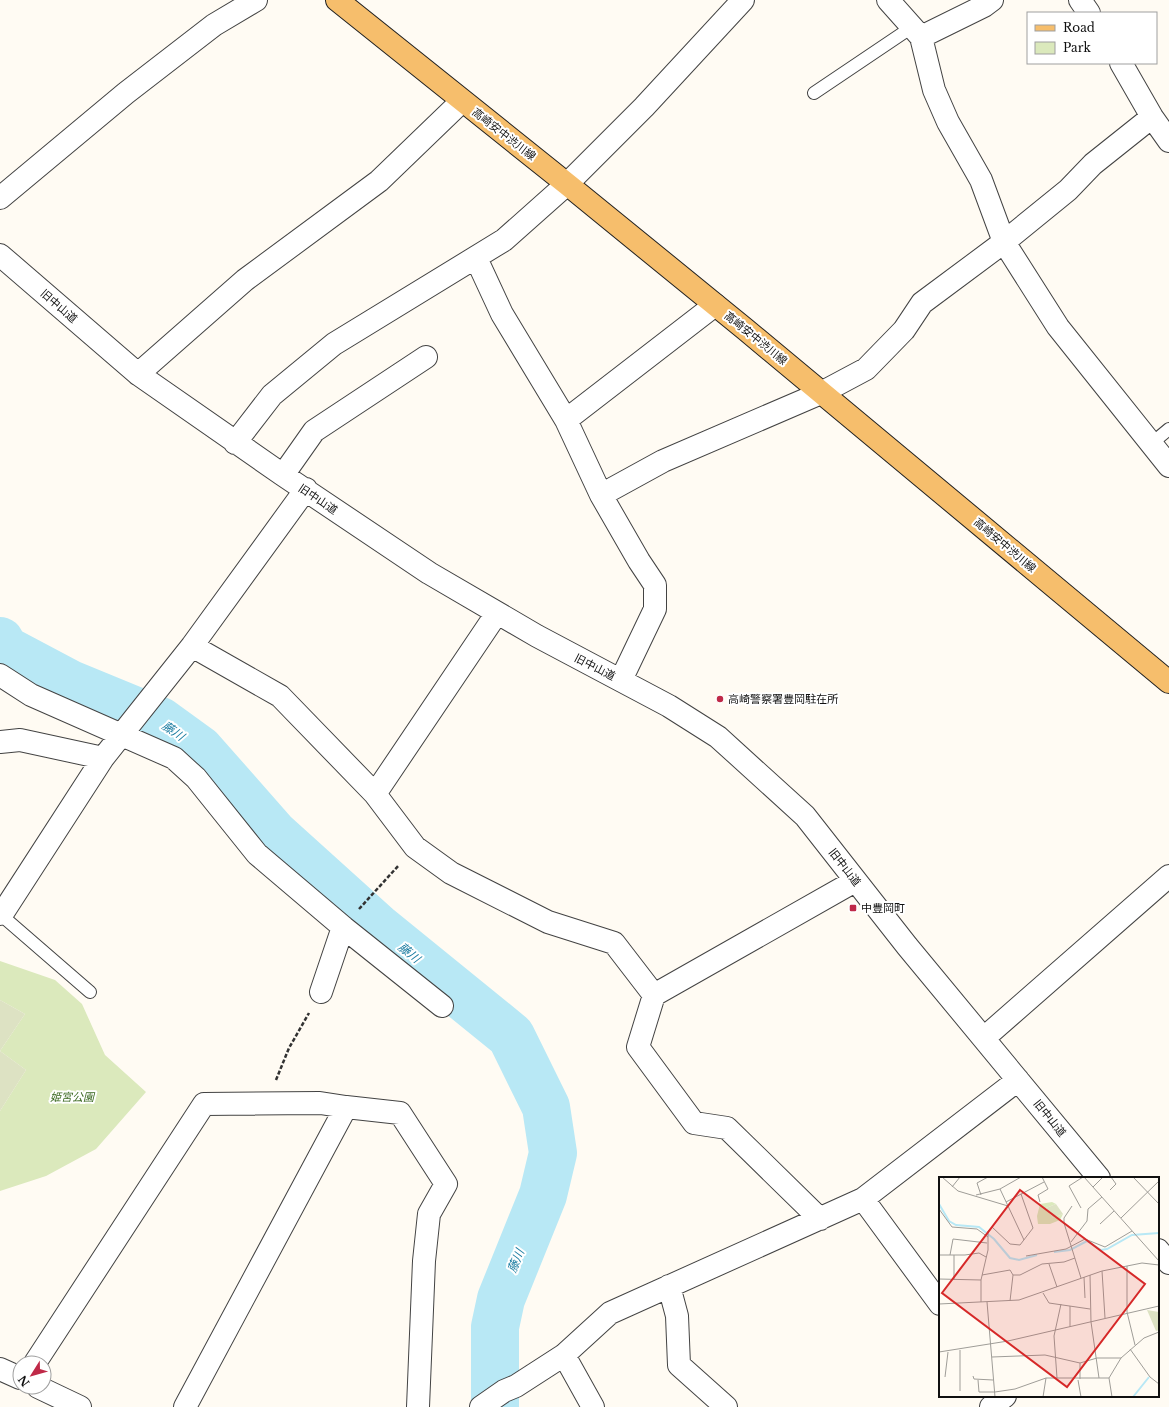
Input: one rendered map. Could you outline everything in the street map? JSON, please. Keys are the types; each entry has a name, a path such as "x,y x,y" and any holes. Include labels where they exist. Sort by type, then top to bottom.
{"main road":[{"name":"高崎安中渋川線","path":"338,0 462,101 568,184 821,392 1169,682"}],"street":[{"path":"0,198 126,92 214,25 256,0"},
{"path":"235,443 272,395 334,344 504,240 568,184 644,107 743,0"},
{"path":"888,0 916,32 934,90 948,122 981,180 1004,242 1058,327 1169,466"},
{"path":"916,32 984,6 992,0"},
{"path":"1080,0 1088,12"},
{"path":"1122,64 1152,117 1169,141"},
{"path":"138,374 245,280 379,182 462,101"},
{"path":"601,495 663,461 821,392 866,369 904,330 922,303 1004,242 1068,190 1093,164 1152,117"},
{"name":"旧中山道","path":"0,255 138,374 235,443 429,572 537,636 669,706 718,737 805,816 855,881 1098,1177"},
{"path":"476,258 502,314 566,420 601,495 639,561 655,585 655,610 621,680"},
{"path":"566,420 715,305"},
{"path":"283,475 314,430 426,357"},
{"path":"0,914 4,911 103,758 192,646 306,489"},
{"path":"375,794 497,613"},
{"path":"192,646 280,696 375,794 415,847 451,873 548,922 614,943 654,995"},
{"path":"0,675 31,695 126,728 174,758 196,778 258,854 343,927 442,1006"},
{"path":"0,742 20,740 103,758"},
{"path":"984,1038 1169,876"},
{"path":"820,1219 727,1128 694,1123 638,1047 654,995 855,881"},
{"path":"321,992 343,927"},
{"path":"481,1407 512,1395 564,1355 610,1313 863,1200 1018,1080"},
{"path":"40,1355 204,1104 320,1103 346,1108 400,1113 446,1184 429,1214 424,1261 418,1407"},
{"path":"186,1407 346,1108"},
{"path":"863,1200 939,1303"},
{"path":"1159,1251 1169,1263"},
{"path":"669,1286 676,1316 679,1365 726,1407"},
{"path":"564,1355 593,1407"},
{"path":"0,1369 12,1374"},
{"path":"52,1394 80,1407"},
{"path":"991,1407 1005,1397"},
{"path":"1007,1397 1016,1407"}],"lane":[{"path":"814,93 916,32"},
{"path":"1151,444 1169,429"},
{"path":"0,914 90,992"}],"path":[{"path":"368,900 415,847"},
{"path":"274,1085 289,1048 321,992"}],"green space":[{"name":"姫宮公園","path":"0,961 55,980 82,1004 105,1055 146,1092 96,1149 46,1176 0,1191 0,1111 26,1070 0,1051 25,1014 0,1000"},
{"path":"0,1000 25,1014 0,1051"},
{"path":"0,1051 26,1070 0,1111"}],"waterway":[{"name":"藤川","path":"0,641 4,649 70,684 160,721 200,750 274,834 377,927 511,1036 546,1107 553,1153 543,1195 501,1299 495,1327 495,1407"}],"place":[{"name":"高崎警察署豊岡駐在所","path":"720,699"},
{"name":"中豊岡町","path":"853,908"}]}
